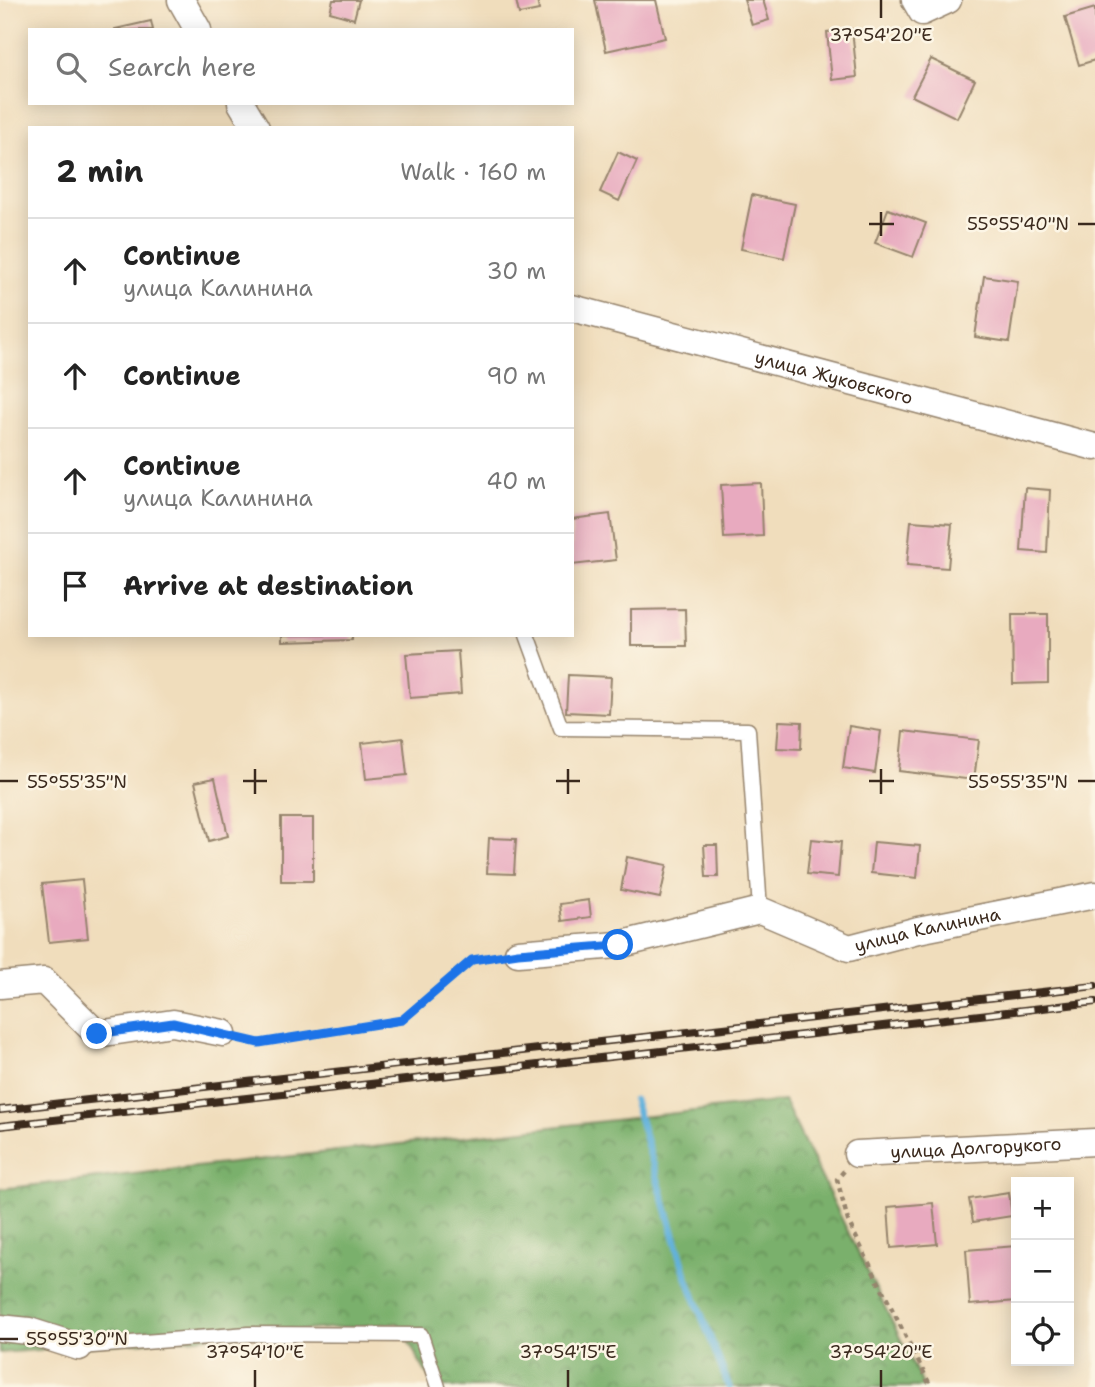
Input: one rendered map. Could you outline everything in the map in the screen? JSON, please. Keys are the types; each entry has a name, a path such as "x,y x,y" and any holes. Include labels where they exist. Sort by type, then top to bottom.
{"street":[{"path":"181,0 197,28"},
{"path":"915,0 922,12 948,0"},
{"path":"242,105 255,126"},
{"name":"улица Жуковского","path":"574,309 1095,447"},
{"name":"улица Калинина","path":"760,910 849,948 918,930 1095,895"},
{"path":"518,953 618,945 760,910"},
{"path":"0,985 44,981 97,1034 173,1023 223,1033"},
{"name":"улица Долгорукого","path":"858,1154 1095,1142"},
{"path":"0,1328 29,1331 79,1347"}],"lane":[{"path":"528,637 561,728 748,730 760,910"},
{"path":"79,1347 248,1334 421,1335 438,1387"}],"path":[{"path":"223,1033 259,1043 402,1020 472,960 518,953"},
{"path":"858,1154 837,1179 848,1221 931,1387"}],"green space":[{"path":"784,1101 924,1387 434,1387 398,1323 0,1353 0,1189"}],"building":[{"path":"333,0 359,0 354,19 330,12"},
{"path":"516,0 537,0 539,10 519,14"},
{"path":"595,0 656,0 665,38 606,51"},
{"path":"744,0 763,0 769,20 752,25"},
{"path":"1095,8 1095,60 1079,65 1065,17"},
{"path":"151,21 153,28 120,28"},
{"path":"852,29 857,77 832,80 827,32"},
{"path":"931,59 975,80 957,118 912,96"},
{"path":"618,152 637,161 619,201 600,192"},
{"path":"752,195 795,204 784,258 741,249"},
{"path":"888,209 926,223 913,257 875,243"},
{"path":"984,276 1018,281 1009,342 975,337"},
{"path":"761,483 763,536 724,538 721,485"},
{"path":"1025,488 1050,490 1047,553 1021,551"},
{"path":"610,514 616,560 574,565 574,519"},
{"path":"911,521 952,524 948,568 907,565"},
{"path":"685,609 686,646 631,646 631,610"},
{"path":"1012,614 1048,614 1048,683 1013,684"},
{"path":"282,637 352,637 352,640 282,642"},
{"path":"458,651 461,694 410,698 406,654"},
{"path":"568,675 611,677 609,714 566,712"},
{"path":"779,721 802,722 801,749 777,748"},
{"path":"849,726 881,731 875,773 843,768"},
{"path":"903,731 979,740 974,780 899,771"},
{"path":"403,738 407,775 366,779 362,743"},
{"path":"215,778 228,836 209,841 195,782"},
{"path":"281,818 313,818 313,881 281,881"},
{"path":"489,838 516,839 514,874 487,873"},
{"path":"811,839 841,842 838,877 807,874"},
{"path":"874,842 920,846 917,878 871,873"},
{"path":"704,845 717,845 718,877 706,877"},
{"path":"627,857 667,865 660,898 621,890"},
{"path":"82,880 88,938 49,942 42,884"},
{"path":"589,900 591,917 562,921 560,904"},
{"path":"1009,1193 1011,1216 973,1222 969,1199"},
{"path":"933,1203 937,1244 891,1248 888,1207"},
{"path":"1011,1246 1011,1301 970,1305 966,1250"}],"waterway":[{"path":"634,1100 686,1275 729,1387"}],"railway":[{"path":"0,1110 1095,986"},
{"path":"0,1126 1095,1002"}],"route":[{"path":"97,1034 173,1023 259,1043 402,1020 472,960 518,953 618,945"}]}
